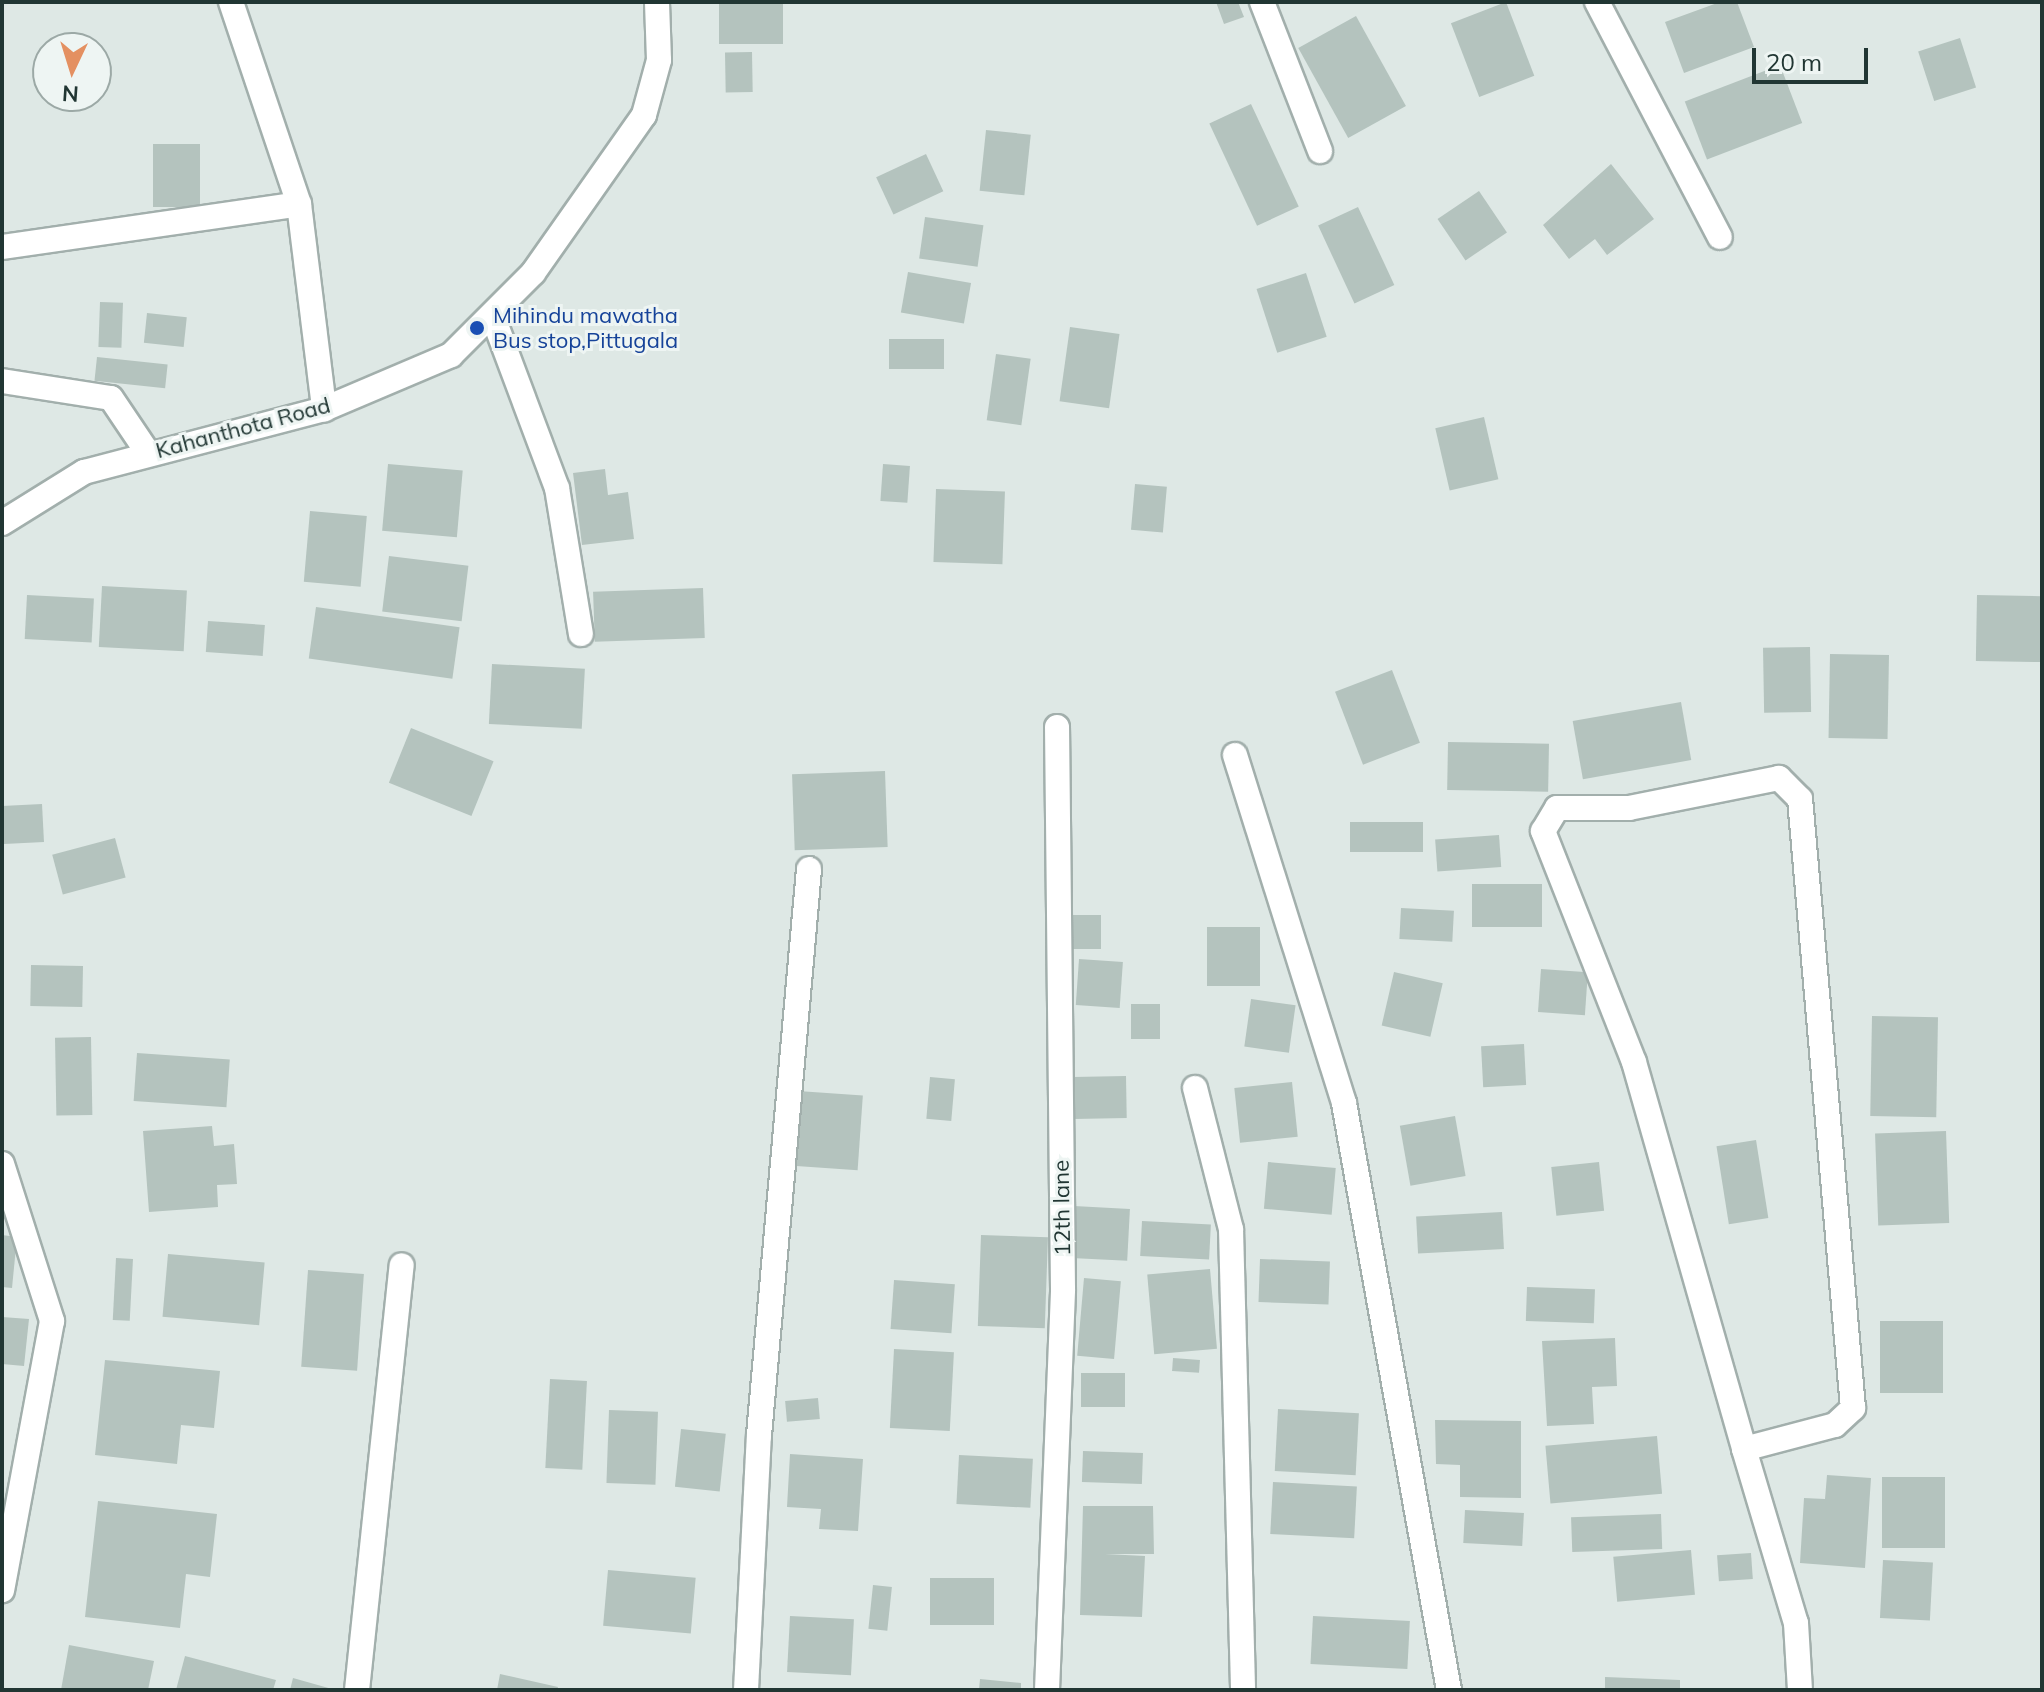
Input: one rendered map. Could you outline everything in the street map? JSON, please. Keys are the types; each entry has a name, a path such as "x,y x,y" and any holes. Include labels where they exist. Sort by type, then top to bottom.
{"street":[{"path":"231,2 299,204 324,409"},
{"name":"Kahanthota Road","path":"2,523 84,472 324,409 451,355 493,317 533,273 644,115 659,60 657,2"},
{"path":"1262,2 1320,151"},
{"path":"1597,2 1720,237"},
{"path":"2,247 299,204"},
{"path":"493,317 557,488 581,634"},
{"path":"2,381 111,398 148,453"},
{"name":"12th lane","path":"1047,1690 1063,1289 1057,727"},
{"path":"1235,755 1344,1103 1449,1690"},
{"path":"1744,1449 1835,1425 1853,1408 1800,799 1779,778 1629,808 1557,808 1543,831 1634,1062 1744,1449 1796,1623 1800,1690"},
{"path":"746,1690 759,1435 809,869"},
{"path":"1195,1088 1231,1229 1243,1690"},
{"path":"2,1590 52,1321 3,1169"},
{"path":"357,1690 402,1265"}],"building":[{"path":"719,2 783,2 783,44 719,44"},
{"path":"1216,2 1238,2 1244,17 1224,24"},
{"path":"1506,2 1534,76 1479,97 1451,23"},
{"path":"1720,2 1737,2 1754,47 1684,73 1665,22"},
{"path":"1356,16 1406,106 1348,138 1298,48"},
{"path":"1960,38 1976,87 1934,101 1918,52"},
{"path":"725,52 752,52 753,92 726,92"},
{"path":"1780,65 1802,123 1707,159 1685,102"},
{"path":"1251,104 1299,206 1257,226 1209,123"},
{"path":"986,130 1031,135 1024,195 980,191"},
{"path":"153,144 200,144 200,207 153,207"},
{"path":"926,154 943,191 893,214 876,177"},
{"path":"1611,164 1654,219 1607,255 1595,239 1569,259 1543,225"},
{"path":"1479,191 1507,232 1466,260 1438,219"},
{"path":"1358,207 1394,285 1354,304 1318,226"},
{"path":"925,217 983,225 978,267 919,259"},
{"path":"908,272 971,283 964,323 901,312"},
{"path":"1306,273 1327,337 1277,353 1257,289"},
{"path":"100,302 123,303 121,348 98,347"},
{"path":"147,313 187,317 184,347 144,343"},
{"path":"1070,327 1120,334 1109,408 1060,401"},
{"path":"889,339 944,339 944,369 889,369"},
{"path":"996,354 1031,359 1021,425 987,420"},
{"path":"97,357 168,364 165,388 94,381"},
{"path":"1484,417 1498,479 1450,491 1435,428"},
{"path":"388,464 463,471 457,537 382,531"},
{"path":"883,464 910,466 907,503 880,501"},
{"path":"605,469 608,495 628,492 634,539 582,545 573,473"},
{"path":"1135,484 1167,487 1163,533 1131,530"},
{"path":"936,489 1005,491 1002,564 933,562"},
{"path":"310,511 367,516 361,587 304,582"},
{"path":"389,556 468,566 462,621 382,612"},
{"path":"102,586 187,590 184,651 99,647"},
{"path":"703,588 705,638 595,642 593,592"},
{"path":"27,595 94,599 92,642 25,639"},
{"path":"1977,595 2042,596 2041,662 1976,661"},
{"path":"316,607 460,627 452,679 309,658"},
{"path":"208,621 265,625 263,656 206,652"},
{"path":"1810,647 1811,712 1764,713 1763,648"},
{"path":"1830,654 1889,655 1888,739 1829,738"},
{"path":"492,664 585,669 582,729 489,724"},
{"path":"1392,670 1420,743 1363,765 1335,692"},
{"path":"1681,702 1691,760 1583,779 1573,721"},
{"path":"411,728 494,761 471,816 389,783"},
{"path":"1448,742 1549,744 1548,792 1447,790"},
{"path":"885,771 888,847 795,850 792,774"},
{"path":"42,804 44,842 4,844 2,806"},
{"path":"1350,822 1423,822 1423,852 1350,852"},
{"path":"1499,835 1501,867 1437,871 1435,839"},
{"path":"115,838 126,878 63,894 52,855"},
{"path":"1472,884 1542,884 1542,927 1472,927"},
{"path":"1401,908 1454,911 1452,942 1399,939"},
{"path":"1069,915 1101,915 1101,949 1069,949"},
{"path":"1207,927 1260,927 1260,986 1207,986"},
{"path":"1079,959 1123,962 1120,1008 1076,1005"},
{"path":"31,965 83,966 82,1007 30,1006"},
{"path":"1541,969 1588,972 1585,1015 1538,1012"},
{"path":"1394,972 1443,983 1430,1037 1382,1026"},
{"path":"1251,999 1296,1005 1289,1053 1244,1047"},
{"path":"1131,1004 1160,1004 1160,1039 1131,1039"},
{"path":"1872,1016 1938,1017 1936,1117 1870,1116"},
{"path":"91,1037 92,1115 56,1116 55,1038"},
{"path":"1524,1044 1526,1085 1483,1087 1481,1046"},
{"path":"137,1053 230,1059 226,1107 134,1101"},
{"path":"1126,1076 1127,1118 1074,1119 1073,1077"},
{"path":"930,1077 955,1079 951,1121 926,1119"},
{"path":"1292,1082 1298,1137 1240,1143 1234,1088"},
{"path":"798,1091 863,1096 858,1170 793,1166"},
{"path":"1455,1116 1466,1176 1410,1186 1400,1126"},
{"path":"212,1126 214,1146 234,1144 237,1184 217,1185 218,1207 149,1212 143,1131"},
{"path":"1946,1131 1949,1223 1878,1225 1875,1133"},
{"path":"1756,1140 1768,1218 1729,1224 1716,1146"},
{"path":"1268,1162 1336,1168 1332,1215 1264,1209"},
{"path":"1599,1162 1604,1211 1556,1216 1551,1167"},
{"path":"1074,1206 1130,1209 1127,1261 1071,1258"},
{"path":"1502,1212 1504,1249 1418,1253 1416,1217"},
{"path":"1142,1221 1211,1225 1209,1260 1140,1256"},
{"path":"2,1235 17,1237 12,1288 2,1287"},
{"path":"981,1235 1048,1237 1045,1328 978,1326"},
{"path":"168,1254 265,1262 259,1325 163,1317"},
{"path":"116,1258 133,1259 130,1321 113,1320"},
{"path":"1260,1259 1330,1261 1328,1304 1258,1302"},
{"path":"1210,1269 1217,1349 1154,1354 1147,1274"},
{"path":"308,1270 364,1274 357,1371 301,1367"},
{"path":"1084,1278 1121,1281 1114,1359 1077,1356"},
{"path":"894,1280 955,1284 951,1333 891,1329"},
{"path":"1527,1287 1595,1289 1594,1323 1526,1321"},
{"path":"2,1317 29,1319 24,1366 2,1364"},
{"path":"1880,1321 1943,1321 1943,1393 1880,1393"},
{"path":"1615,1338 1617,1386 1592,1387 1594,1424 1547,1426 1542,1341"},
{"path":"894,1349 954,1352 950,1431 890,1428"},
{"path":"1173,1358 1200,1360 1199,1373 1172,1371"},
{"path":"105,1360 220,1371 214,1428 181,1425 177,1464 95,1455"},
{"path":"1081,1373 1125,1373 1125,1407 1081,1407"},
{"path":"550,1379 587,1381 582,1470 545,1468"},
{"path":"818,1398 820,1419 787,1422 785,1401"},
{"path":"1278,1409 1359,1413 1356,1475 1275,1471"},
{"path":"609,1410 658,1412 655,1485 606,1483"},
{"path":"1435,1420 1521,1421 1521,1498 1460,1497 1460,1465 1436,1464"},
{"path":"681,1429 726,1434 720,1491 675,1487"},
{"path":"1657,1436 1662,1494 1550,1504 1545,1446"},
{"path":"1083,1451 1143,1453 1142,1484 1082,1482"},
{"path":"790,1454 863,1459 858,1531 819,1529 821,1509 787,1507"},
{"path":"959,1455 1033,1459 1030,1508 956,1504"},
{"path":"1827,1475 1871,1478 1865,1568 1800,1563 1804,1498 1825,1499"},
{"path":"1882,1477 1945,1477 1945,1548 1882,1548"},
{"path":"1273,1482 1357,1486 1354,1538 1270,1534"},
{"path":"98,1501 217,1514 210,1577 186,1574 180,1628 85,1617"},
{"path":"1083,1506 1153,1506 1154,1554 1105,1554 1145,1556 1142,1617 1080,1615"},
{"path":"1465,1510 1524,1513 1522,1546 1463,1543"},
{"path":"1661,1514 1662,1549 1572,1552 1571,1517"},
{"path":"1691,1550 1695,1595 1617,1602 1613,1557"},
{"path":"1751,1553 1753,1579 1719,1581 1717,1555"},
{"path":"1883,1560 1933,1563 1930,1621 1880,1618"},
{"path":"608,1570 696,1578 691,1633 603,1626"},
{"path":"930,1578 994,1578 994,1625 930,1625"},
{"path":"873,1585 892,1587 887,1631 868,1629"},
{"path":"790,1616 854,1619 851,1675 787,1672"},
{"path":"1313,1616 1410,1621 1407,1669 1310,1664"},
{"path":"69,1645 154,1661 148,1690 61,1690"},
{"path":"185,1656 276,1680 273,1690 176,1690"},
{"path":"500,1674 558,1687 557,1690 497,1690"},
{"path":"1605,1677 1680,1680 1680,1690 1605,1690"},
{"path":"293,1678 332,1689 290,1690"},
{"path":"980,1679 1021,1683 1021,1690 979,1690"}],"place":[{"name":"Mihindu mawatha Bus stop,Pittugala","path":"477,328"}]}
